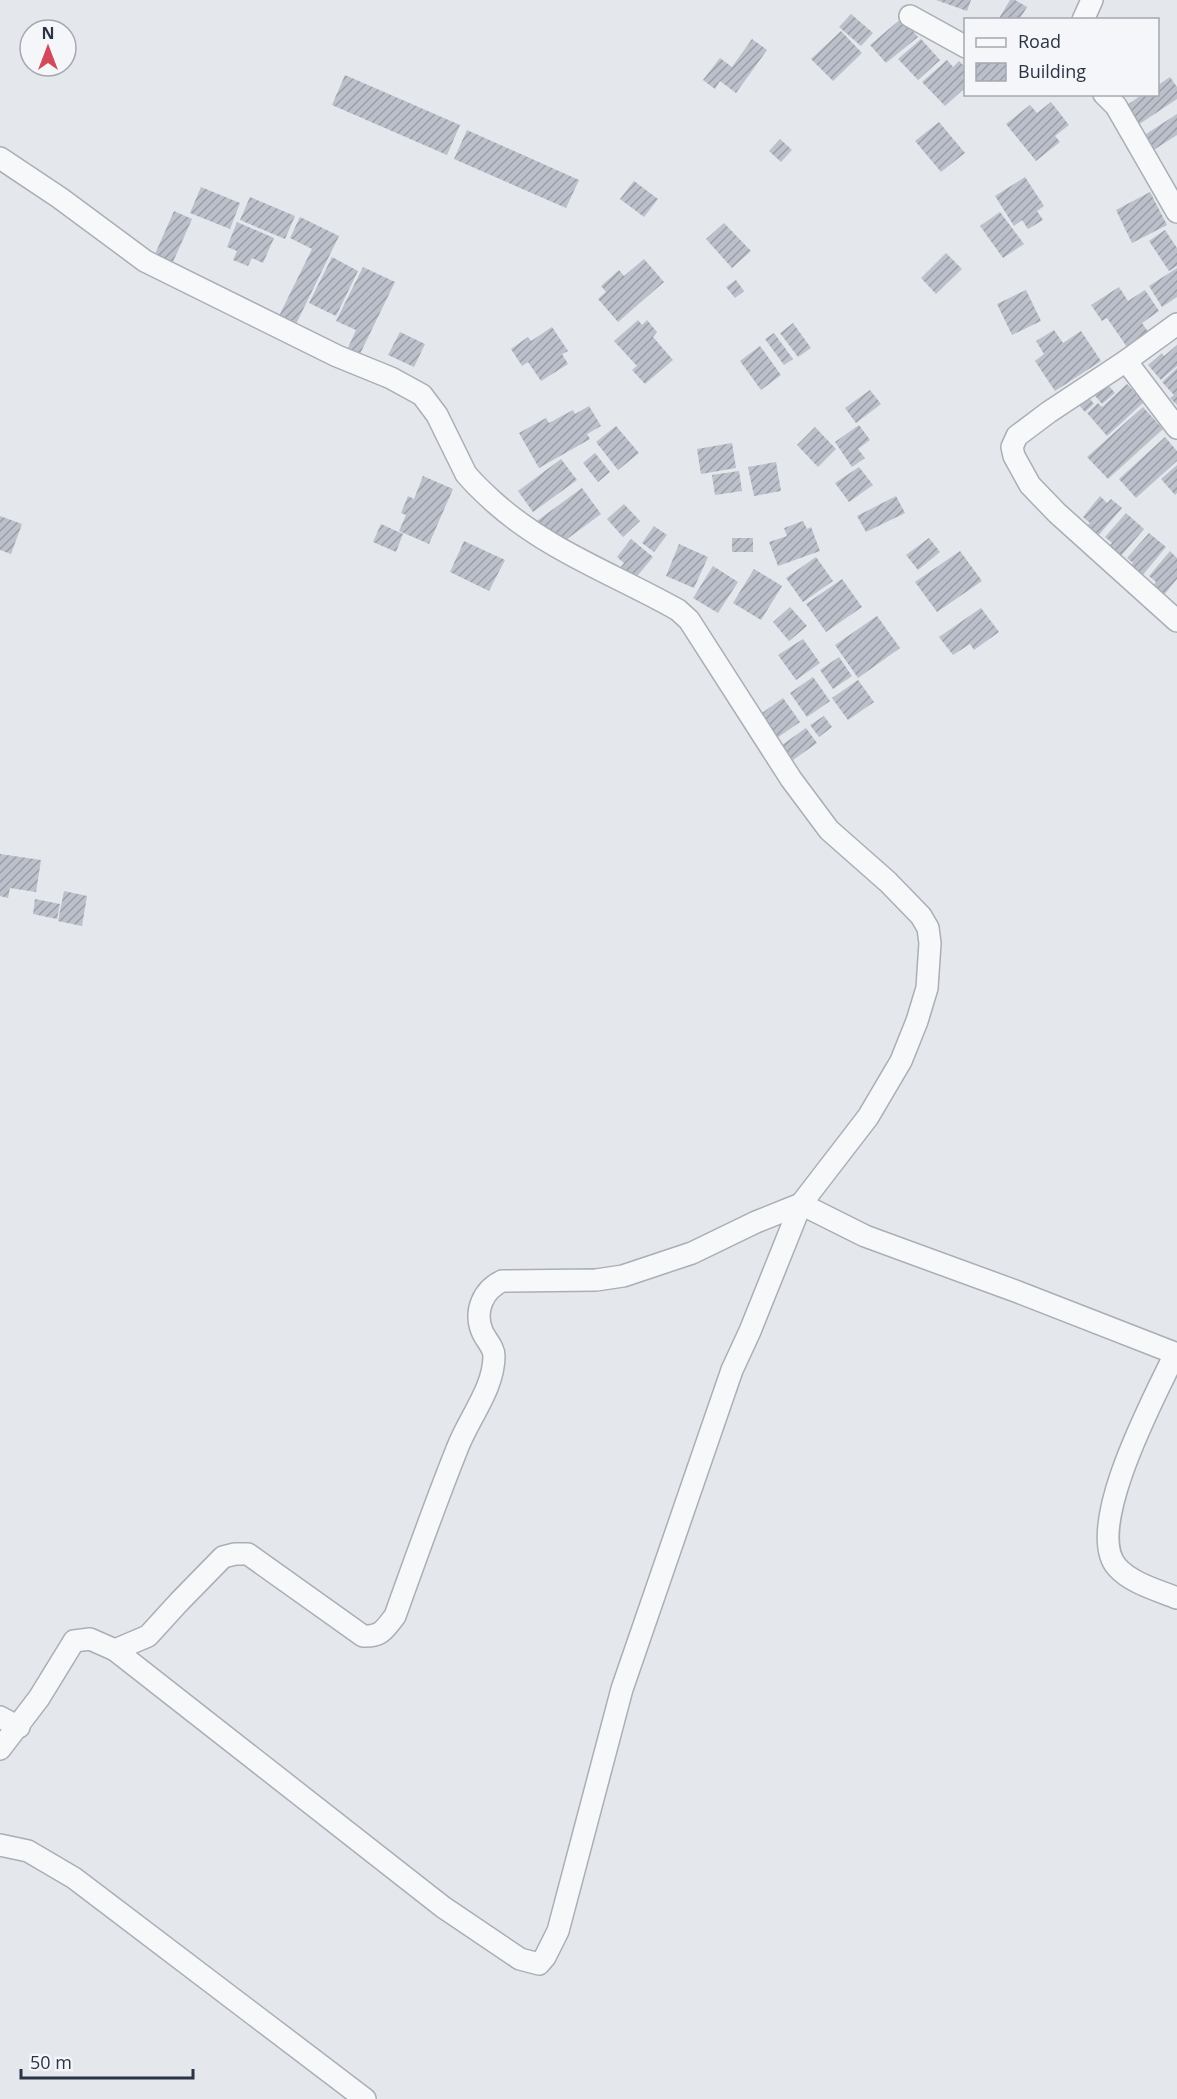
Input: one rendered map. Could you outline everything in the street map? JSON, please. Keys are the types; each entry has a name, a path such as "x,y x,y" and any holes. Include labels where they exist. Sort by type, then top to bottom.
{"street":[{"path":"1084,18 1092,0"},
{"path":"910,16 964,46"},
{"path":"1106,96 1116,106 1177,212"},
{"path":"0,158 60,198 145,261 337,356 391,378 422,395 437,414 466,474 505,511 548,543 651,594 678,610 689,620 791,779 829,830 888,882 921,916 928,928 930,943 927,988 917,1021 901,1060 868,1117 801,1204 732,1370 626,1678 558,1931 539,1964 520,1959 444,1906 115,1650 90,1639 74,1641 39,1698 9,1722 0,1749"},
{"path":"1177,324 1049,412 1017,436 1012,447 1014,456 1030,485 1057,513 1177,621"},
{"path":"1126,361 1177,428"},
{"path":"115,1650 148,1636 224,1557 235,1554 248,1554 363,1636 374,1636 384,1631 394,1616 458,1445 483,1398 494,1354 483,1333 480,1316 484,1295 492,1286 501,1281 596,1280 622,1276 692,1253 756,1222 801,1204 865,1236 1018,1292 1176,1354 1124,1465 1112,1504 1107,1541 1110,1557 1117,1567 1129,1577 1177,1598"},
{"path":"0,1845 28,1851 74,1878 365,2099"}],"building":[{"path":"936,0 971,0 967,11"},
{"path":"1010,0 1015,0 1027,7 1020,18 999,18"},
{"path":"851,14 873,33 861,46 839,27"},
{"path":"902,18 918,37 886,63 870,45"},
{"path":"841,31 862,53 833,81 811,59"},
{"path":"752,39 767,50 736,93 720,81 715,89 703,80 720,58 732,67"},
{"path":"921,39 940,60 918,80 898,59"},
{"path":"947,60 953,67 959,61 964,66 962,77 964,89 945,106 922,82"},
{"path":"345,75 460,125 447,155 332,105"},
{"path":"1170,77 1177,87 1177,99 1135,127 1123,108 1140,96 1159,96 1159,84"},
{"path":"1051,102 1069,125 1055,136 1060,142 1036,161 1006,124 1030,105 1037,113"},
{"path":"1177,114 1177,135 1149,153 1140,138"},
{"path":"939,122 965,153 941,172 915,141"},
{"path":"467,130 579,180 566,208 454,159"},
{"path":"780,139 792,150 781,162 769,151"},
{"path":"1025,177 1044,206 1037,211 1043,220 1028,229 1022,220 1014,226 995,196"},
{"path":"634,181 658,199 644,217 620,199"},
{"path":"201,187 240,203 230,229 190,213"},
{"path":"1150,192 1167,225 1132,243 1116,210"},
{"path":"250,197 295,216 285,239 240,220"},
{"path":"174,211 192,219 173,262 155,254"},
{"path":"1000,212 1024,244 1003,258 980,226"},
{"path":"300,217 339,236 296,324 279,316 312,249 290,238"},
{"path":"237,222 274,238 263,263 252,258 248,266 233,260 237,251 227,247"},
{"path":"724,223 751,251 732,268 706,239"},
{"path":"1165,230 1177,248 1177,266 1169,271 1149,241"},
{"path":"946,253 962,269 936,294 921,278"},
{"path":"332,257 358,271 336,316 309,303"},
{"path":"644,259 664,282 618,322 598,299 606,292 601,286 619,270 624,276"},
{"path":"363,267 395,282 359,356 347,350 356,330 336,321"},
{"path":"1177,268 1177,297 1162,307 1149,286"},
{"path":"736,280 744,291 735,298 726,287"},
{"path":"1119,287 1128,301 1145,290 1159,311 1142,323 1149,333 1127,347 1107,318 1102,321 1091,305"},
{"path":"1026,290 1041,321 1012,335 997,304"},
{"path":"638,320 642,325 647,320 657,332 653,337 673,360 645,384 632,370 637,366 614,341"},
{"path":"793,323 811,348 798,357 780,333"},
{"path":"552,327 568,351 562,354 568,364 541,381 528,362 522,366 511,349 528,337 531,341"},
{"path":"1054,330 1063,343 1081,331 1101,361 1055,391 1035,361 1044,354 1036,341"},
{"path":"400,332 425,344 414,367 388,355"},
{"path":"774,333 793,359 784,365 765,339"},
{"path":"1177,345 1177,366 1161,380 1148,365 1162,353 1164,356"},
{"path":"760,346 781,375 761,390 740,361"},
{"path":"1177,368 1177,405 1170,398 1174,395 1162,382"},
{"path":"1104,380 1115,393 1102,404 1091,391"},
{"path":"1127,384 1144,402 1107,436 1087,413 1098,403 1102,407"},
{"path":"870,390 881,404 856,423 845,408"},
{"path":"1087,395 1094,404 1085,412 1077,403"},
{"path":"589,406 601,426 587,434 590,439 539,468 519,433 546,418 549,423 573,410 575,414"},
{"path":"1143,407 1163,429 1108,479 1087,457"},
{"path":"859,425 870,440 858,449 865,458 852,467 835,442"},
{"path":"616,426 639,453 618,470 596,442"},
{"path":"815,427 836,449 818,467 797,445"},
{"path":"1165,437 1177,451 1177,461 1136,498 1119,479"},
{"path":"732,443 736,468 701,474 697,449"},
{"path":"595,453 610,472 598,482 583,463"},
{"path":"561,459 577,480 533,512 518,491"},
{"path":"776,462 781,491 754,496 748,467"},
{"path":"1177,465 1177,493 1175,495 1161,479"},
{"path":"859,467 873,485 849,502 835,483"},
{"path":"739,471 742,491 715,495 712,475"},
{"path":"423,476 453,489 429,544 399,531 406,515 401,513 408,496 414,499"},
{"path":"582,488 601,514 563,542 552,540 537,521"},
{"path":"896,496 905,513 866,532 857,516"},
{"path":"1100,496 1107,503 1111,499 1122,508 1097,537 1085,527 1090,523 1083,517"},
{"path":"624,504 640,521 623,537 607,519"},
{"path":"1126,513 1144,529 1120,557 1108,547 1112,543 1105,537"},
{"path":"0,516 22,524 11,554 0,550"},
{"path":"803,521 807,529 811,527 820,551 778,566 769,542 787,536 784,528"},
{"path":"381,524 403,534 396,552 373,542"},
{"path":"654,526 667,535 654,552 642,543"},
{"path":"1149,533 1166,547 1142,576 1130,566 1133,563 1127,558"},
{"path":"732,538 753,538 753,552 732,552"},
{"path":"929,538 940,552 918,570 906,555"},
{"path":"631,539 653,557 634,580 620,568 624,563 617,557"},
{"path":"464,541 505,560 489,591 450,572"},
{"path":"679,544 708,557 694,588 666,576"},
{"path":"960,551 982,581 937,612 915,582"},
{"path":"1170,551 1177,558 1177,579 1163,596 1152,587 1156,582 1149,576"},
{"path":"816,557 833,581 803,602 786,578"},
{"path":"713,566 738,582 718,613 693,598"},
{"path":"754,569 782,586 761,620 733,603"},
{"path":"842,579 862,607 826,632 806,604"},
{"path":"790,607 807,626 789,641 773,622"},
{"path":"981,608 999,632 974,650 970,644 953,655 939,637"},
{"path":"877,616 900,648 858,678 835,645"},
{"path":"803,639 820,663 796,680 778,655"},
{"path":"839,657 852,676 833,689 820,670"},
{"path":"813,677 830,701 807,717 790,693"},
{"path":"858,680 874,702 848,720 832,698"},
{"path":"783,698 800,722 771,742 755,718"},
{"path":"824,716 832,727 819,737 810,725"},
{"path":"806,728 817,743 793,760 782,745"},
{"path":"0,854 41,860 36,892 10,888 8,898 0,896"},
{"path":"64,891 87,896 82,926 58,921"},
{"path":"35,899 60,904 57,919 33,914"}]}
